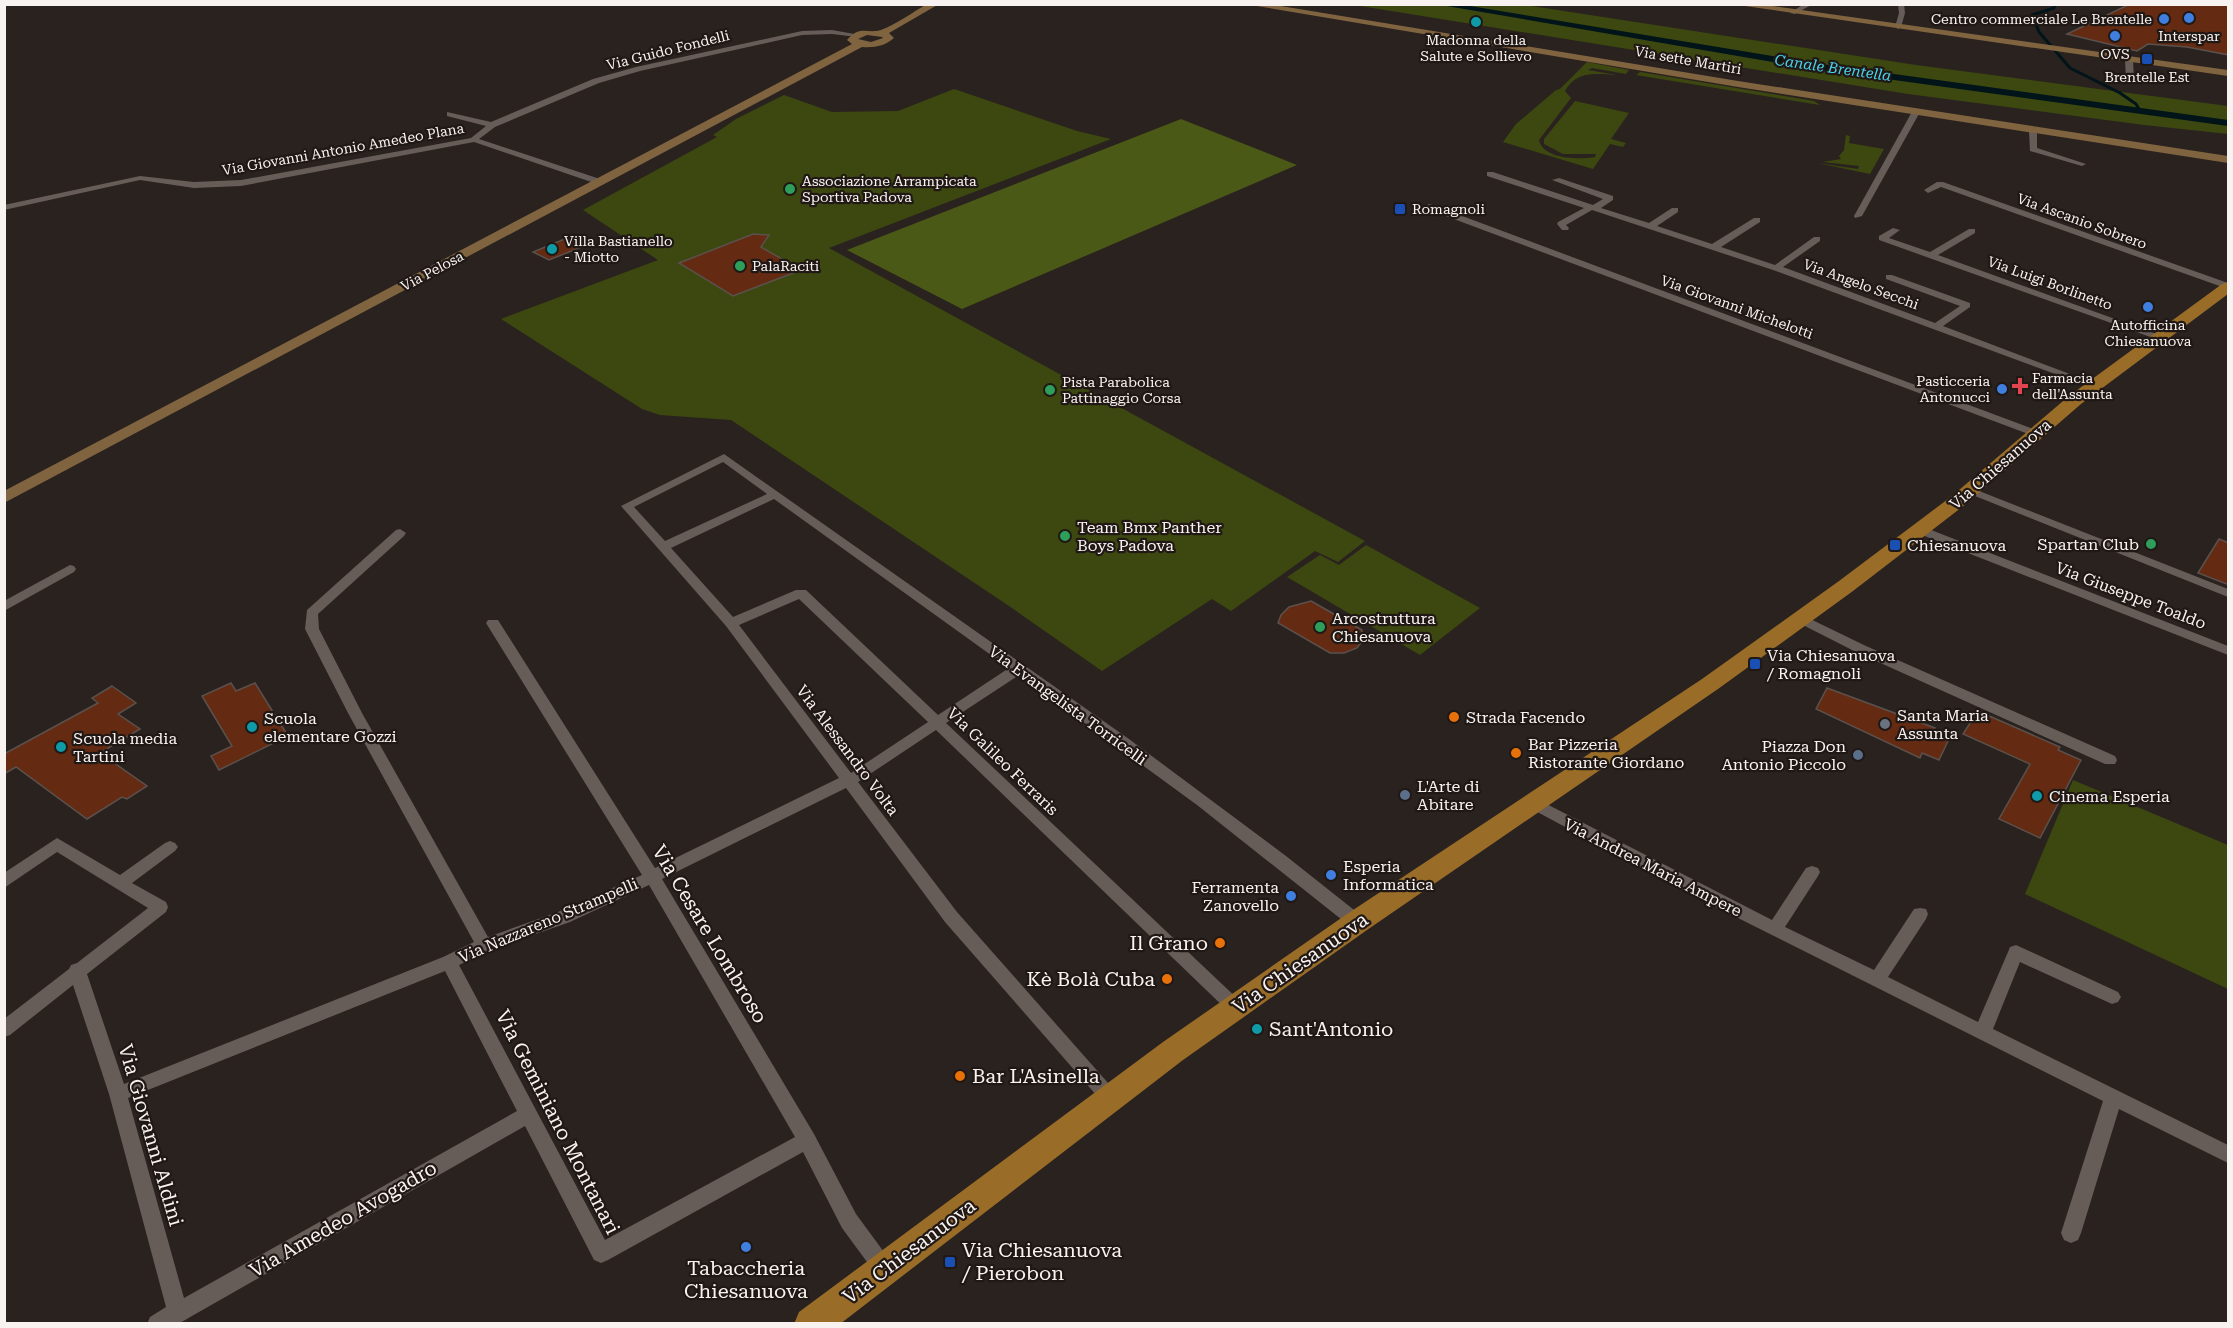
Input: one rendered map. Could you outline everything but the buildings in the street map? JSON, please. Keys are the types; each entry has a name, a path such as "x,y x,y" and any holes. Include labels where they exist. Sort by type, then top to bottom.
{"main road":[{"name":"Via Pelosa","path":"4,498 600,182 859,39 876,44 886,41 888,36 882,33 935,4"},
{"name":"Via sette Martiri","path":"1249,4 2033,131 2229,160"},
{"path":"1735,4 2229,73"},
{"name":"Via Chiesanuova","path":"811,1323 1235,1007 1717,679 1921,530 2094,385 2229,287"}],"street":[{"path":"1793,13 1810,4"},
{"path":"1898,27 1902,13 1901,4"},
{"name":"Via Guido Fondelli","path":"474,140 477,135 492,125 596,81 639,69 802,33 832,32 859,39"},
{"path":"2129,60 2130,80"},
{"path":"1858,216 1916,112"},
{"path":"450,114 492,125"},
{"path":"2033,131 2033,149 2082,164"},
{"path":"474,140 600,182"},
{"name":"Via Giovanni Antonio Amedeo Plana","path":"4,208 140,177 194,185 241,183 474,140"},
{"name":"Via Angelo Secchi","path":"1490,174 1776,268 2094,385"},
{"path":"1556,180 1610,198 1561,224 1565,228"},
{"name":"Via Ascanio Sobrero","path":"1928,190 1940,184 2229,287"},
{"name":"Via Giovanni Michelotti","path":"1430,207 2035,433"},
{"path":"1651,226 1675,210"},
{"path":"1714,247 1757,220"},
{"name":"Via Luigi Borlinetto","path":"1896,230 1882,238 2160,337"},
{"path":"1932,255 1972,231"},
{"name":"Via Angelo Secchi","path":"1776,268 1817,239"},
{"name":"Via Angelo Secchi","path":"1889,277 1967,305 1938,326"},
{"name":"Via Evangelista Torricelli","path":"724,457 774,495 1019,668 1281,861 1357,922"},
{"name":"Via Alessandro Volta","path":"724,457 627,506 730,624 951,917 1110,1098"},
{"path":"1970,490 2229,593"},
{"path":"663,547 774,495"},
{"name":"Via Giuseppe Toaldo","path":"1921,530 2229,651"},
{"path":"400,533 312,613 312,629 355,713 484,945"},
{"path":"4,607 70,569"},
{"name":"Via Galileo Ferraris","path":"730,624 801,594 1235,1007"},
{"path":"1800,618 1871,654 2110,760"},
{"name":"Via Cesare Lombroso","path":"493,622 652,877 807,1140 849,1221 885,1270"},
{"name":"Via Nazzareno Strampelli","path":"118,1094 449,962 484,945 564,917 652,877 849,780 1019,668"},
{"name":"Via Andrea Maria Ampere","path":"1533,803 1692,888 2229,1155"},
{"path":"4,882 57,844 160,907 77,970 4,1030"},
{"path":"120,883 170,847"},
{"path":"1775,929 1812,872"},
{"path":"1876,979 1920,914"},
{"path":"1983,1031 2016,952 2112,998"},
{"name":"Via Geminiano Montanari","path":"449,962 600,1253 807,1140"},
{"name":"Via Giovanni Aldini","path":"77,970 118,1094 178,1312"},
{"path":"2071,1233 2114,1096"},
{"name":"Via Amedeo Avogadro","path":"157,1323 527,1115"}],"green space":[{"path":"1354,5 1525,5 1916,65 2228,106 2228,134 1908,94"},
{"path":"1587,62 1629,70 1626,74 1592,68 1588,70 1617,75 1588,75 1575,80 1565,91 1571,98 1539,140 1547,151 1554,155 1571,158 1595,157 1596,154 1563,154 1544,144 1544,139 1575,101 1629,113 1611,139 1626,143 1623,147 1610,144 1593,169 1503,142 1516,124 1560,89"},
{"path":"1640,72 1814,101 1820,105 1636,75"},
{"path":"954,89 1077,131 1111,139 829,248 1365,541 1338,562 1315,551 1231,611 1212,599 1102,671 731,420 660,415 642,409 501,319 658,260 583,210 717,137 713,135 736,119 784,95 832,112 898,111"},
{"path":"1181,119 1297,165 962,309 847,250"},
{"path":"1846,135 1850,136 1849,143 1884,149 1870,174 1817,163 1858,169 1859,166 1823,162 1841,159 1839,156 1844,150"},
{"path":"1366,545 1480,608 1420,655 1287,577 1320,555 1339,565"},
{"path":"2073,780 2228,845 2228,989 2025,894"}],"waterway":[{"name":"Canale Brentella","path":"1439,4 1814,66 2228,123"},
{"path":"2055,4 2054,8 2032,15 2039,32 2070,68 2120,93 2136,104 2140,111"}],"place":[{"name":"Interspar","path":"2189,18"},
{"name":"Centro commerciale Le Brentelle","path":"2164,19"},
{"name":"Madonna della Salute e Sollievo","path":"1476,22"},
{"name":"OVS","path":"2115,36"},
{"name":"Brentelle Est","path":"2147,59"},
{"name":"Associazione Arrampicata Sportiva Padova","path":"790,189"},
{"name":"Romagnoli","path":"1400,209"},
{"name":"Villa Bastianello - Miotto","path":"552,249"},
{"name":"PalaRaciti","path":"740,266"},
{"name":"Autofficina Chiesanuova","path":"2148,307"},
{"name":"Farmacia dell'Assunta","path":"2020,386"},
{"name":"Pasticceria Antonucci","path":"2002,389"},
{"name":"Pista Parabolica Pattinaggio Corsa","path":"1050,390"},
{"name":"Team Bmx Panther Boys Padova","path":"1065,536"},
{"name":"Spartan Club","path":"2151,544"},
{"name":"Chiesanuova","path":"1895,545"},
{"name":"Arcostruttura Chiesanuova","path":"1320,627"},
{"name":"Via Chiesanuova / Romagnoli","path":"1755,664"},
{"name":"Strada Facendo","path":"1454,717"},
{"name":"Santa Maria Assunta","path":"1885,724"},
{"name":"Scuola elementare Gozzi","path":"252,727"},
{"name":"Scuola media Tartini","path":"61,747"},
{"name":"Bar Pizzeria Ristorante Giordano","path":"1516,753"},
{"name":"Piazza Don Antonio Piccolo","path":"1858,755"},
{"name":"L'Arte di Abitare","path":"1405,795"},
{"name":"Cinema Esperia","path":"2037,796"},
{"name":"Esperia Informatica","path":"1331,875"},
{"name":"Ferramenta Zanovello","path":"1291,896"},
{"name":"Il Grano","path":"1220,943"},
{"name":"Kè Bolà Cuba","path":"1167,979"},
{"name":"Sant'Antonio","path":"1257,1029"},
{"name":"Bar L'Asinella","path":"960,1076"},
{"name":"Tabaccheria Chiesanuova","path":"746,1247"},
{"name":"Via Chiesanuova / Pierobon","path":"950,1262"}]}
